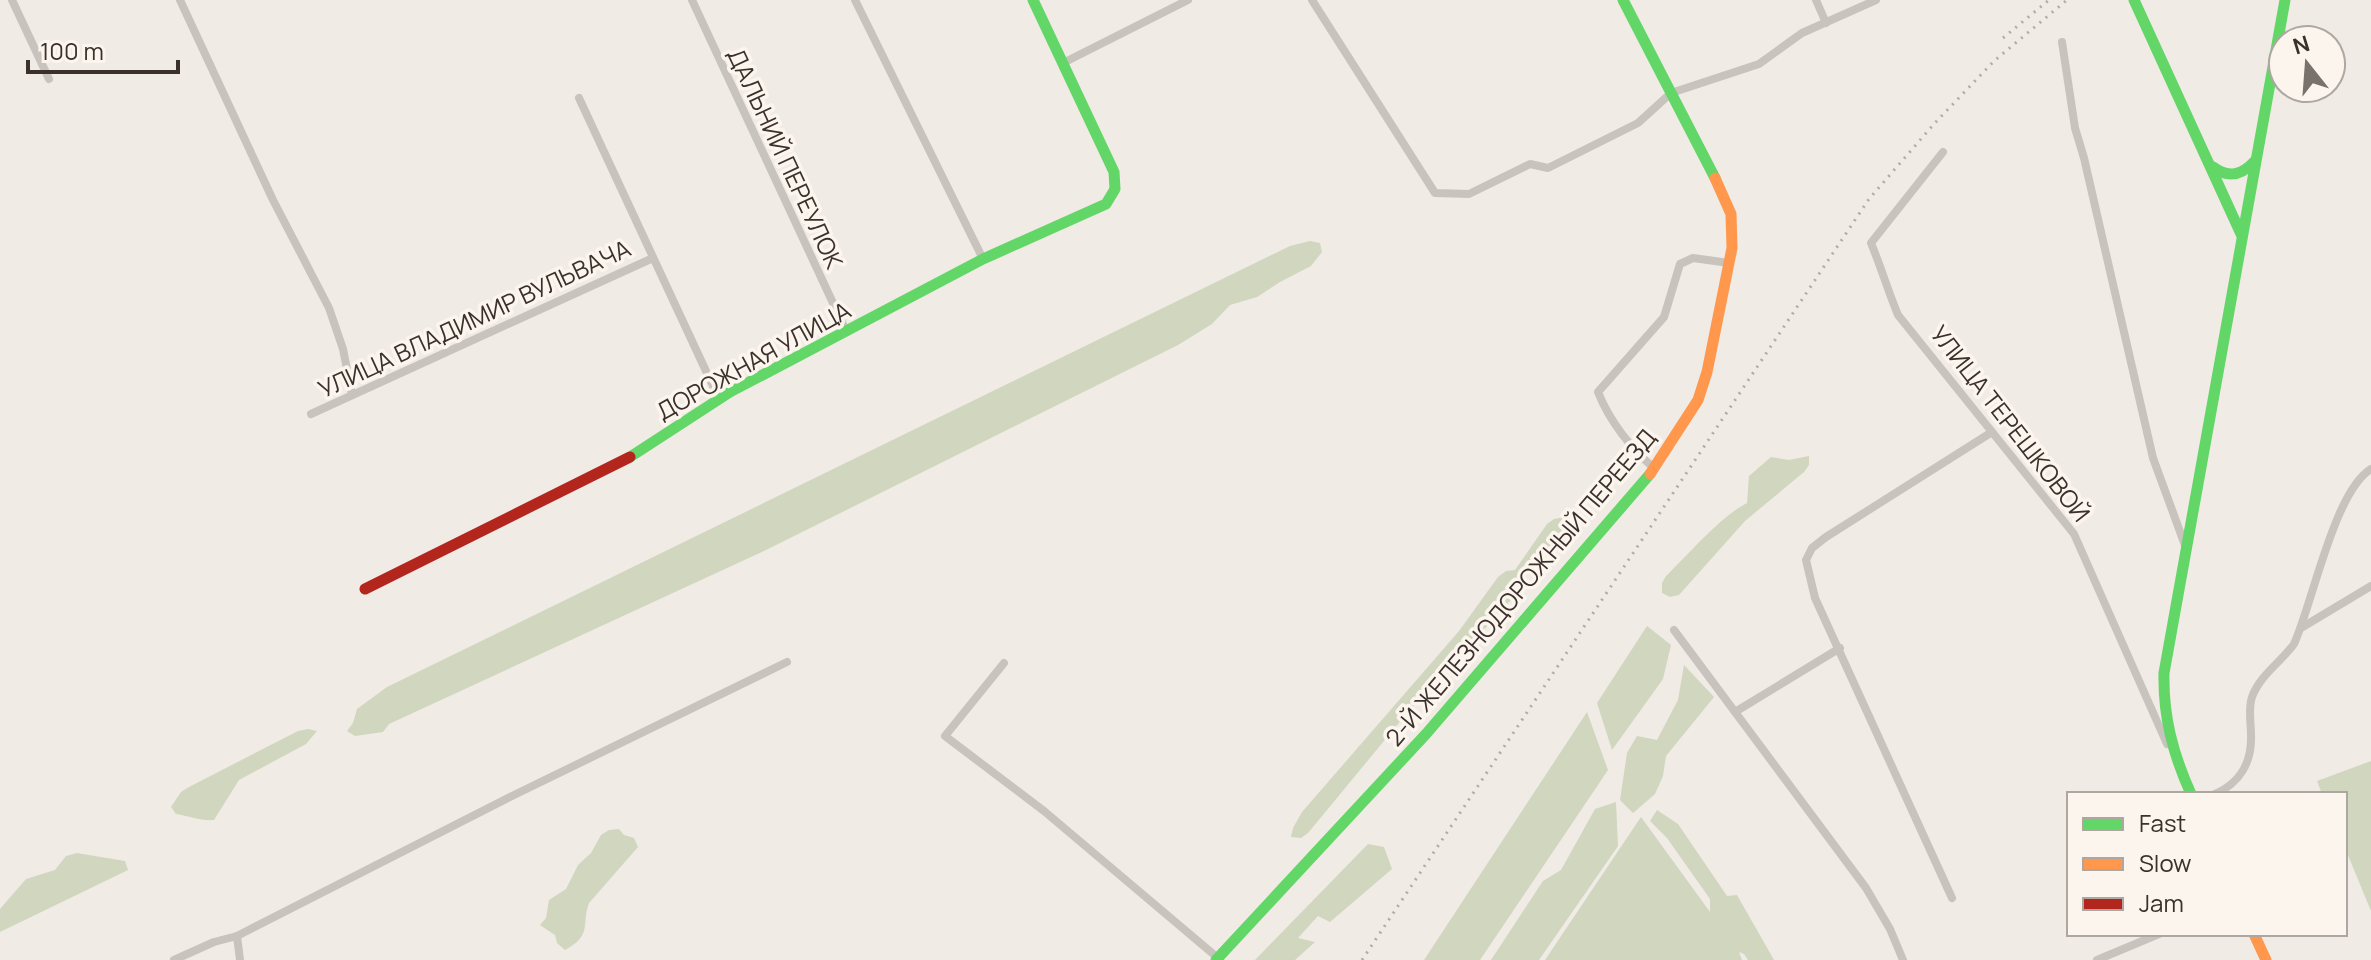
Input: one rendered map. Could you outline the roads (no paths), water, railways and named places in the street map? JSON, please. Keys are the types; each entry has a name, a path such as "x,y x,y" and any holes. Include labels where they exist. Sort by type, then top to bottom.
{"street":[{"path":"12,0 49,79"},
{"path":"180,0 273,200 329,308 343,349 352,395"},
{"name":"ДАЛЬНИЙ ПЕРЕУЛОК","path":"692,0 846,331"},
{"path":"855,0 983,259"},
{"path":"1033,0 1065,62 1188,0"},
{"path":"1312,0 1435,193 1469,194 1530,164 1548,168 1638,123 1671,93 1759,64 1802,33 1876,0"},
{"name":"2-Й ЖЕЛЕЗНОДОРОЖНЫЙ ПЕРЕЕЗД","path":"1217,959 1426,734 1654,468 1675,438 1703,387 1732,248 1731,214 1623,0"},
{"path":"1816,0 1826,23"},
{"path":"2134,0 2241,234"},
{"name":"УЛИЦА ТЕРЕШКОВОЙ","path":"2176,763 2165,730 2162,701 2164,673 2285,0"},
{"name":"УЛИЦА ТЕРЕШКОВОЙ","path":"2062,42 2075,128 2153,458 2186,549"},
{"name":"ДОРОЖНАЯ УЛИЦА","path":"365,589 627,459 719,399 983,259 1106,204 1115,189 1114,172 1065,62"},
{"path":"579,98 719,399"},
{"name":"УЛИЦА ТЕРЕШКОВОЙ","path":"1943,152 1871,243 1898,315 2074,534 2190,792"},
{"path":"2209,164 2221,174 2233,177 2245,173 2255,161"},
{"name":"УЛИЦА ВЛАДИМИР ВУЛЬВАЧА","path":"311,414 653,258"},
{"path":"1654,468 1642,458 1604,408 1598,392 1664,317 1680,264 1693,258 1729,263"},
{"path":"1952,898 1815,598 1806,560 1812,548 1992,432"},
{"path":"2218,792 2235,781 2248,763 2252,698 2272,666 2285,656 2301,628 2341,508 2364,474 2371,469"},
{"path":"2301,628 2371,586"},
{"path":"1674,630 1866,888 1890,929 1903,960"},
{"path":"1735,712 1840,648"},
{"path":"174,960 214,942 237,936 512,796 787,662"},
{"path":"1004,663 945,736 1044,811 1217,959"},
{"path":"237,936 240,960"},
{"path":"2097,960 2154,936"},
{"path":"2255,936 2266,960"}],"railway":[{"path":"2003,38 2049,0"},
{"path":"1362,960 1869,199 1994,61 2067,0"}]}
